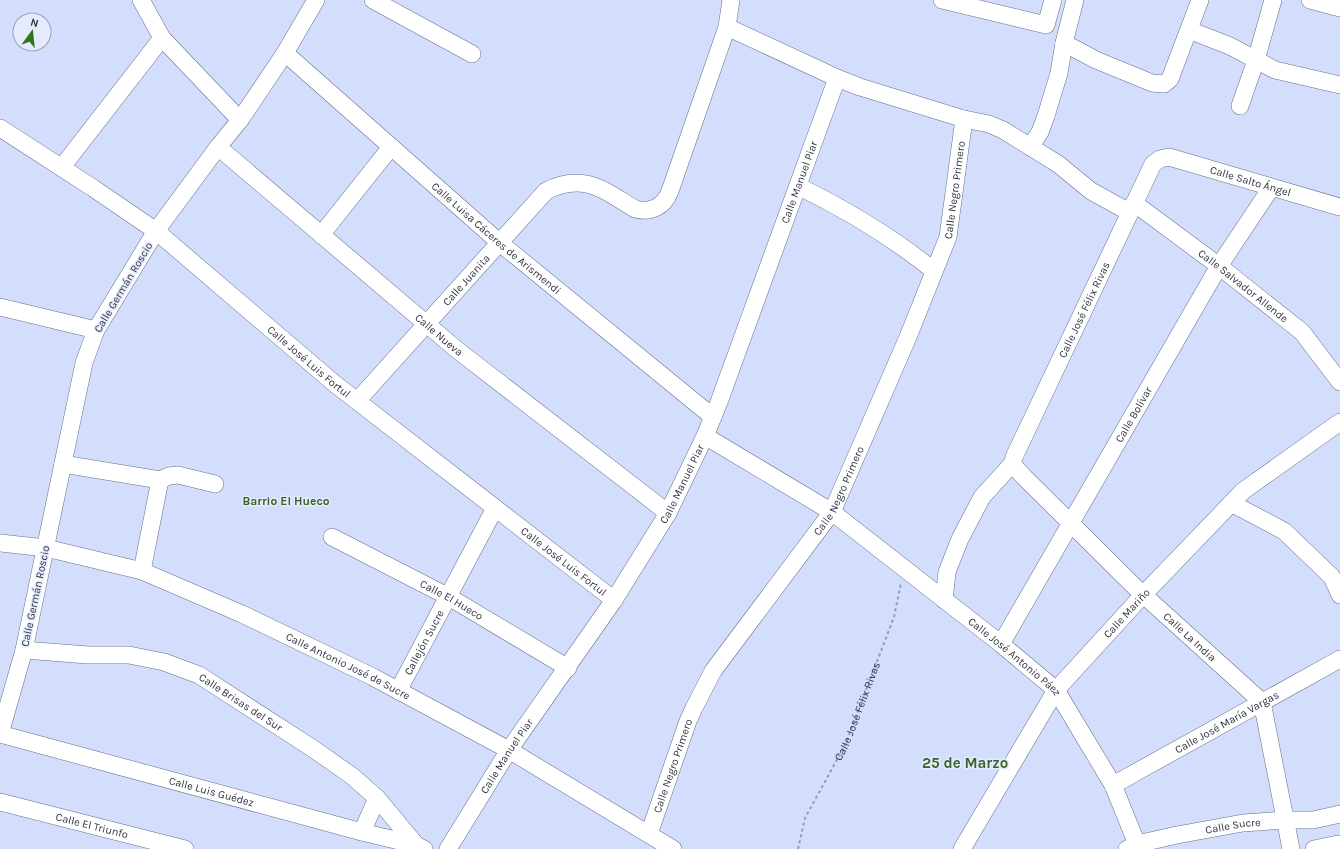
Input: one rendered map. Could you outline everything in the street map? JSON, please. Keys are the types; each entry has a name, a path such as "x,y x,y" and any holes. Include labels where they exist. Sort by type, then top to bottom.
{"street":[{"path":"142,0 162,38 240,120"},
{"name":"Calle Germán Roscio","path":"0,734 24,650 84,363 96,330 156,231 218,147 240,120 285,53 316,0"},
{"path":"373,0 472,54"},
{"path":"727,27 731,0"},
{"path":"942,0 960,2 1046,25 1053,0"},
{"path":"1030,147 1040,132 1046,116 1059,73 1064,43 1075,0"},
{"path":"1064,43 1096,60 1152,83 1161,85 1170,80 1200,0"},
{"path":"1240,106 1256,60 1273,0"},
{"path":"1310,0 1340,8"},
{"name":"Calle Salvador Allende","path":"727,27 837,78 860,87 964,119 989,124 1003,130 1058,164 1091,191 1131,208 1219,266 1302,332 1340,382"},
{"name":"Calle Juanita","path":"357,401 546,192 562,184 588,184 604,189 640,211 652,210 663,203 668,197 727,27"},
{"path":"1189,30 1220,41 1275,70 1340,85"},
{"path":"62,167 162,38"},
{"name":"Calle Luisa Cáceres de Arismendi","path":"285,53 500,243 713,417"},
{"name":"Calle Manuel Piar","path":"448,849 509,750 568,668 614,600 668,513 713,417 837,78"},
{"name":"Calle Negro Primero","path":"649,834 688,721 714,671 832,512 905,345 948,237 964,119"},
{"name":"Calle José Luis Fortul","path":"0,128 62,167 156,231 335,384 614,600"},
{"name":"Calle Nueva","path":"218,147 456,349 668,513"},
{"path":"321,235 391,147"},
{"name":"Calle Salto Ángel","path":"1160,159 1169,157 1340,207"},
{"name":"Calle José Félix Rivas","path":"1012,464 1131,208 1153,164 1160,159"},
{"path":"798,186 840,207 869,224 913,254 934,272"},
{"name":"Calle Bolívar","path":"1001,644 1219,266 1271,188"},
{"path":"0,307 96,330"},
{"name":"Calle Mariño","path":"962,849 1056,690 1143,595 1243,491 1340,422"},
{"path":"705,436 832,512"},
{"path":"63,464 160,480 169,476 178,475 215,484"},
{"path":"944,600 947,572 960,539 982,497 1012,464"},
{"name":"Calle La India","path":"1012,464 1143,595 1262,702"},
{"path":"142,571 160,480"},
{"path":"1231,503 1284,531 1332,577 1340,594"},
{"name":"Callejón Sucre","path":"398,691 495,508"},
{"name":"Calle José Antonio Páez","path":"832,512 1001,644 1056,690 1113,785 1134,847"},
{"name":"Calle El Hueco","path":"332,537 449,597 568,668"},
{"name":"Calle Antonio José de Sucre","path":"0,543 46,548 142,571 242,614 366,674 509,750 673,849"},
{"name":"Calle Brisas del Sur","path":"24,650 88,655 129,655 164,662 199,675 312,748 352,776 377,798 420,847"},
{"name":"Calle José María Vargas","path":"1113,785 1340,659"},
{"path":"1262,702 1291,849"},
{"name":"Calle Luis Guédez","path":"0,734 420,847"},
{"path":"362,832 377,798"},
{"name":"Calle El Triunfo","path":"0,802 185,849"},
{"name":"Calle Sucre","path":"1134,847 1177,835 1236,825 1285,820 1313,820 1340,814"},
{"path":"1314,849 1338,844"}],"path":[{"name":"Calle José Félix Rivas","path":"798,849 805,818 845,745 894,617 904,567"}],"district":[{"name":"Barrio El Hueco","path":"286,501"},
{"name":"25 de Marzo","path":"965,763"}]}
